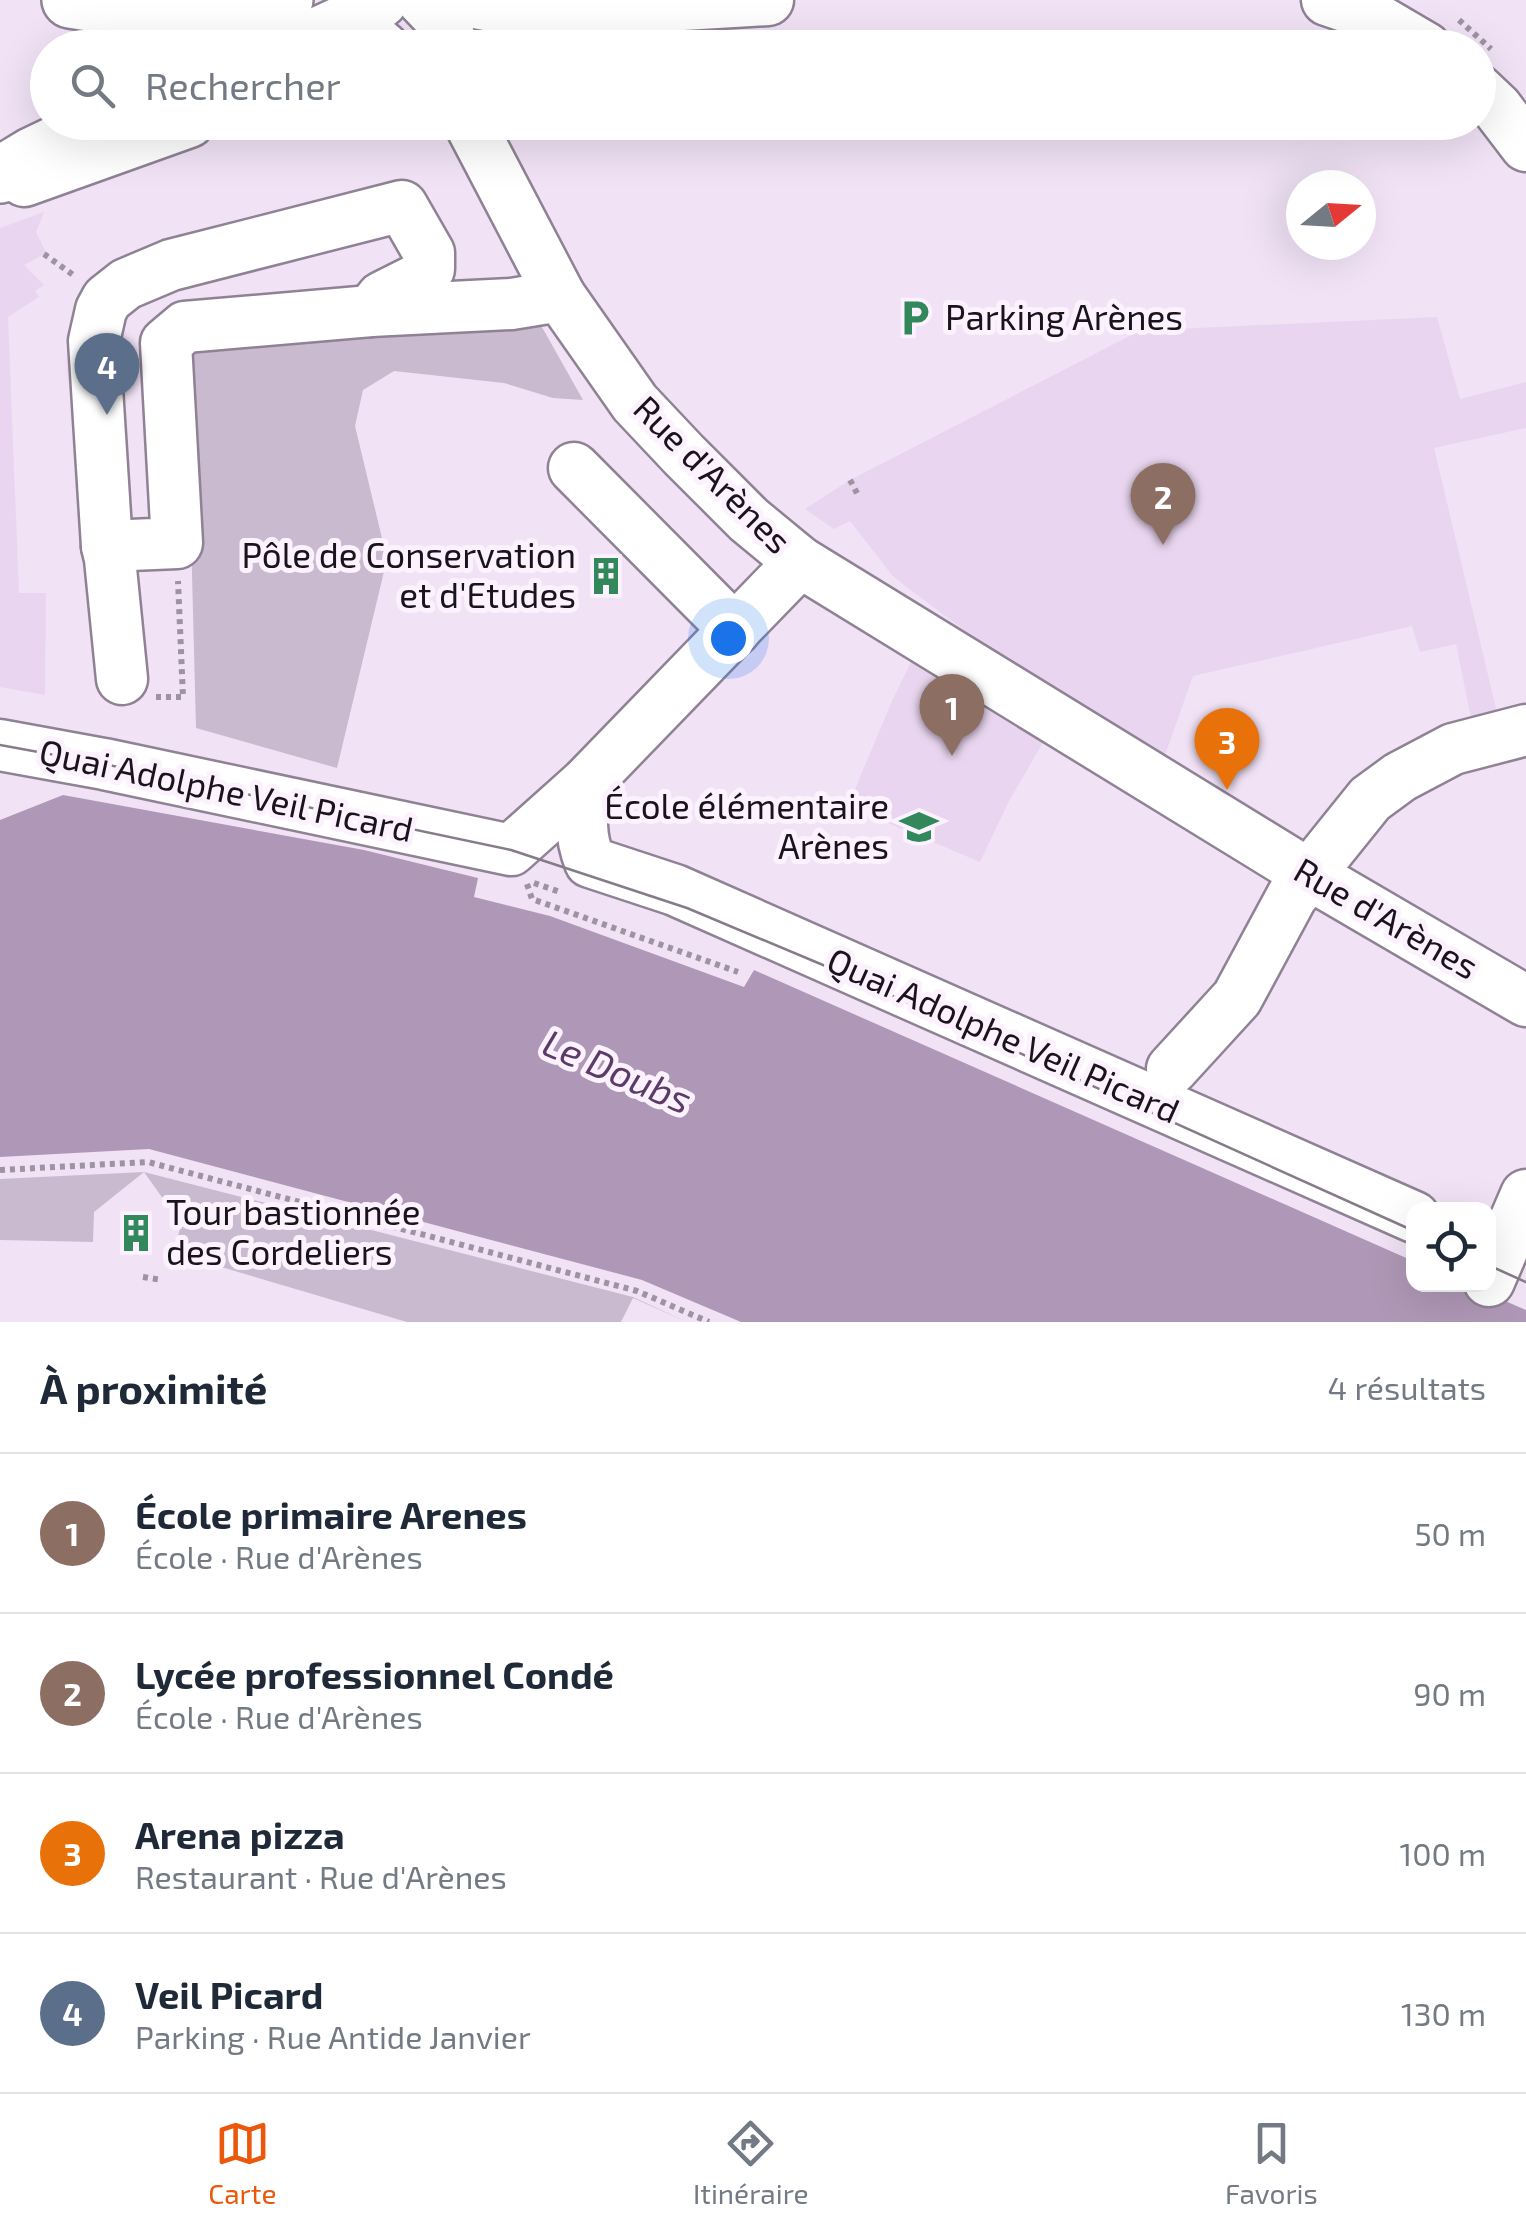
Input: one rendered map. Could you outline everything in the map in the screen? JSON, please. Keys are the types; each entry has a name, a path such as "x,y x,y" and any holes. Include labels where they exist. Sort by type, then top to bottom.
{"main road":[{"path":"70,0 215,19 285,0"},
{"path":"0,175 64,140"}],"street":[{"path":"422,0 447,30"},
{"path":"460,0 531,14 768,0"},
{"path":"1328,0 1430,30"},
{"path":"1496,102 1526,146"},
{"path":"0,189 138,140"},
{"name":"Rue d'Arènes","path":"479,140 560,296 635,403 749,520 800,562 1309,874 1526,1001"},
{"path":"136,688 107,546 94,341 100,310 126,284 171,265 402,206 430,254 429,269 420,278 382,297 371,310"},
{"path":"107,546 177,542 166,343 185,327 371,310 510,304 560,296"},
{"path":"574,468 735,630"},
{"path":"518,865 586,782 800,562"},
{"path":"1172,1070 1237,998 1292,896 1370,798 1453,749 1526,730"},
{"name":"Quai Adolphe Veil Picard","path":"0,745 104,764 518,865"},
{"name":"Quai Adolphe Veil Picard","path":"586,782 580,824 590,862 675,890 1406,1213"},
{"path":"1499,1267 1526,1195"}],"path":[{"path":"850,480 858,494"},
{"path":"136,688 182,697 177,542"},
{"path":"518,865 532,899 738,972"},
{"path":"0,1170 148,1162 637,1291 709,1322"},
{"path":"143,1278 162,1280"}],"shaded area":[{"path":"44,212 36,232 46,253 24,265 44,285 35,291 39,297 8,317 19,593 46,593 45,695 0,687 0,228"},
{"path":"1437,317 1460,399 1526,382 1526,428 1434,448 1498,717 1472,723 1456,644 1420,652 1412,626 1193,676 1165,755 995,653 892,575 850,521 834,529 805,509 850,480 1149,326 1155,330"},
{"path":"538,320 583,400 553,398 504,383 394,371 363,390 355,426 387,559 337,768 196,728 186,342"},
{"path":"914,656 1045,739 980,862 848,806"},
{"path":"144,1172 633,1297 687,1322 633,1298 621,1322 407,1322 174,1253 181,1224"},
{"path":"144,1172 94,1212 93,1242 0,1240 0,1179"}],"water":[{"name":"Le Doubs","path":"63,795 364,850 478,878 474,897 550,916 744,987 754,970 1406,1258 1406,1292 1484,1292 1526,1310 1526,1322 741,1322 642,1280 149,1149 0,1157 0,820"}],"tram line":[{"path":"0,745 511,850 687,908 842,973 1406,1227"},
{"path":"1496,1269 1526,1282"}],"place":[{"name":"Parking Arènes","path":"915,318"},
{"name":"Veil Picard","path":"107,415"},
{"name":"Lycée professionnel Condé","path":"1163,545"},
{"name":"Pôle de Conservation et d'Etudes","path":"606,576"},
{"name":"École primaire Arenes","path":"952,756"},
{"name":"Arena pizza","path":"1227,790"},
{"name":"École élémentaire Arènes","path":"919,827"},
{"name":"Tour bastionnée des Cordeliers","path":"136,1233"}]}
